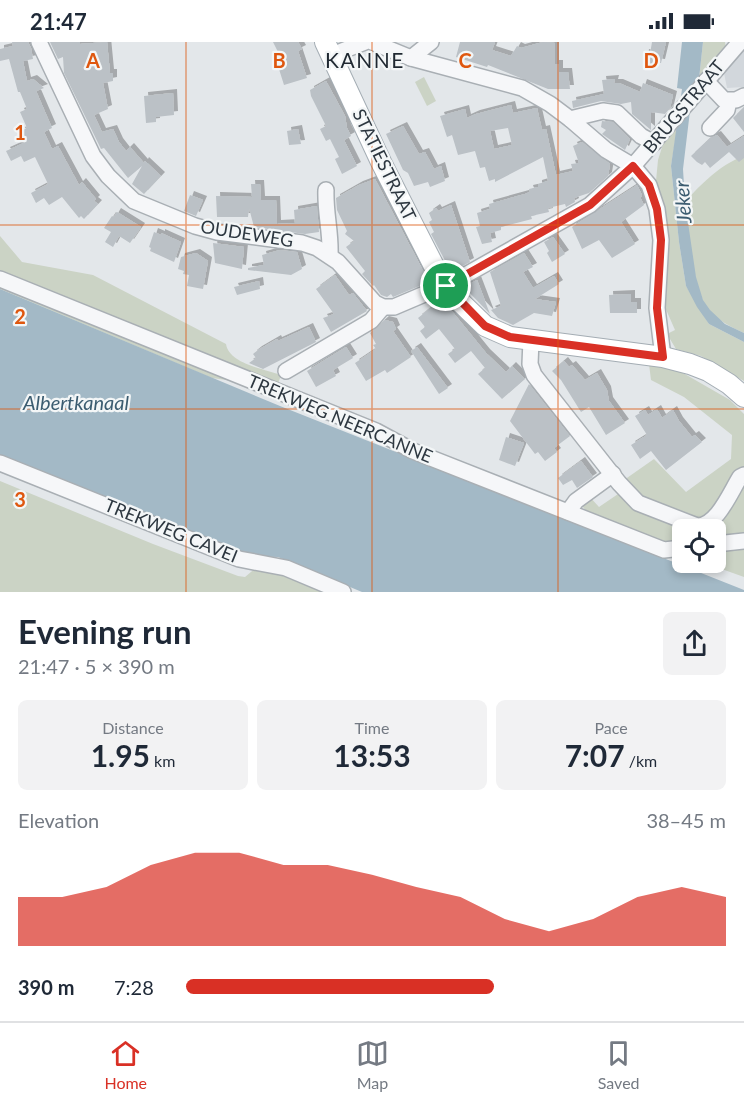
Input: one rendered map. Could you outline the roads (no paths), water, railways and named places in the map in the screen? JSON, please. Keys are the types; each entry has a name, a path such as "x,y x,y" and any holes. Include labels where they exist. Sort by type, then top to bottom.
{"main road":[{"name":"STATIESTRAAT","path":"328,49 381,162 446,286 485,326 510,337 663,357 690,364 708,371 744,397"}],"street":[{"name":"OUDEWEG","path":"39,42 93,156 108,177 134,201 195,226 217,232 302,243 317,248 330,255 375,303 383,307"},
{"path":"328,49 365,42"},
{"path":"372,42 411,58 522,88 570,118 606,150 633,166 649,185 657,209 661,240 657,308 663,357"},
{"path":"411,58 431,42"},
{"name":"BRUGSTRAAT","path":"446,286 590,205 633,166 740,42"},
{"path":"706,81 724,100 736,99"},
{"path":"710,128 736,99"},
{"path":"570,118 603,111 617,113 640,136 654,143"},
{"path":"326,190 325,204 331,236 330,255"},
{"name":"TREKWEG NEERCANNE","path":"0,279 376,431 412,451 664,550 672,549"},
{"path":"286,371 375,319 383,307 394,307 446,286"},
{"path":"531,340 530,364 534,375 638,503 697,526 705,526 713,520 740,477 744,475"},
{"name":"TREKWEG CAVEI","path":"0,463 239,559 286,568 343,592"},
{"path":"568,512 576,501 616,478"},
{"path":"726,543 744,541"}],"water":[{"name":"Jeker","path":"682,42 703,42 699,79 693,86 683,169 685,202 696,277 703,300 710,310 725,324 744,333 744,342 709,324 686,286 671,166 682,89 677,88"},
{"name":"Albertkanaal","path":"0,289 280,406 672,561 672,573 701,573 744,590 744,592 362,592 278,557 249,556 0,455"}],"district":[{"name":"KANNE","path":"365,61"}]}
